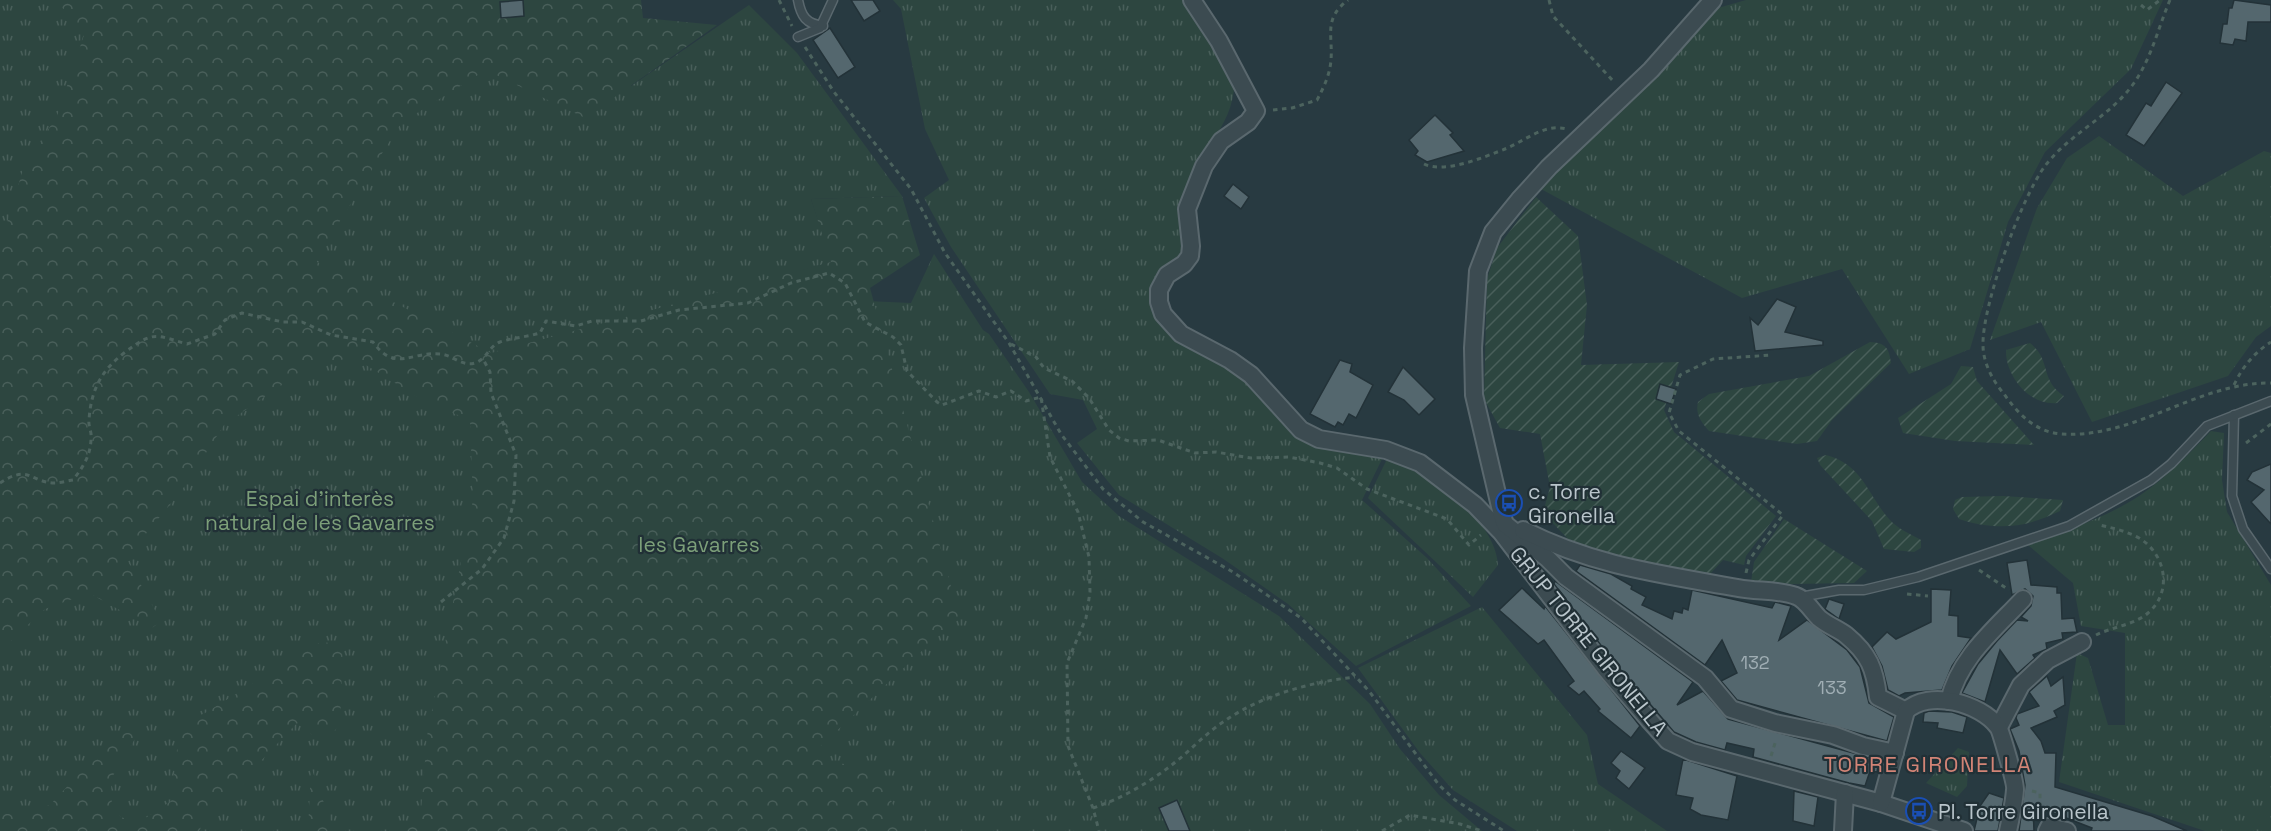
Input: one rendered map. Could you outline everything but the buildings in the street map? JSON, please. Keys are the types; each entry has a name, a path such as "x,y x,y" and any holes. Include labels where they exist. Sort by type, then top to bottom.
{"street":[{"path":"1192,0 1219,41 1256,111 1248,122 1221,141 1204,166 1187,209 1190,256 1184,264 1167,275 1159,290 1159,302 1163,314 1181,334 1241,367 1301,430 1320,439 1386,450 1420,463 1500,526"},
{"path":"1500,526 1474,395 1473,348 1478,271 1488,241 1506,216 1549,167 1626,95 1713,0"},
{"name":"GRUP TORRE GIRONELLA","path":"1500,526 1618,566 1661,576 1743,589 1778,591 1800,597"},
{"name":"GRUP TORRE GIRONELLA","path":"1500,526 1548,559 1566,578 1705,678 1731,709 1895,753"},
{"name":"GRUP TORRE GIRONELLA","path":"1500,526 1605,668 1668,741 1692,752 1881,803 1964,831"},
{"path":"1800,597 1821,620 1845,634 1858,647 1875,669 1878,697 1906,711"},
{"path":"1949,701 1953,683 1975,650 2023,599"},
{"path":"1999,727 2021,686 2048,660 2082,642"},
{"path":"1881,803 1906,711 1914,703 1934,698 1949,701 1978,712 1999,727 2016,787 2008,831"},
{"path":"1843,831 1845,794"},
{"path":"2048,829 2067,831"}],"lane":[{"path":"798,0 801,14 806,21 823,26"},
{"path":"798,37 810,34 823,26 833,0"},
{"path":"1800,597 1839,590 1864,590 1966,562 2079,520 2151,480 2171,464 2207,426 2271,401"},
{"path":"2234,415 2232,496 2243,529 2271,569"}],"path":[{"path":"779,0 798,37 834,92 911,189 945,253 1009,344 1061,434 1092,476 1116,502 1143,522 1275,598 1319,635 1376,699 1406,745 1439,785 1455,800 1504,831"},
{"path":"1256,111 1292,108 1317,100 1326,83 1331,59 1329,36 1331,20 1347,0"},
{"path":"1549,0 1553,16 1626,95"},
{"path":"2141,5 2147,10 2160,0"},
{"path":"2170,0 2155,45 2135,81 2112,108 2063,145 2036,181 2013,232 1991,300 1983,344 1984,355 1998,387 2011,405 2037,427 2061,434 2085,433 2125,425 2201,395 2234,386 2271,383"},
{"path":"1424,164 1434,167 1456,165 1505,149 1553,127 1583,134"},
{"path":"0,483 20,474 33,475 53,483 73,480 89,455 92,436 89,420 93,393 100,376 112,362 136,343 157,334 187,344 216,334 225,320 242,313 283,322 302,322 331,335 373,342 380,352 404,361 436,354 461,363 476,363 483,359 498,342 540,333 546,321 576,326 592,321 641,321 679,310 748,303 791,283 829,273 845,283 865,322 901,345 907,371 942,405 979,391 996,398 1011,391 1026,401 1041,397"},
{"path":"2234,386 2242,368 2258,351 2271,342"},
{"path":"1009,344 1036,357 1044,369 1072,381 1089,398 1109,430 1119,438 1129,441 1158,440 1195,453 1216,452 1251,458 1289,457 1329,465 1367,489 1447,519 1469,545 1500,526"},
{"path":"1743,589 1749,560 1783,515 1679,431 1669,412 1680,375 1713,359 1772,355"},
{"path":"441,602 482,569 504,538 514,501 516,455 491,393 490,372 483,359"},
{"path":"1041,397 1050,457 1078,512 1089,557 1090,592 1086,618 1067,663 1068,746 1093,808 1099,831"},
{"path":"2234,456 2247,442 2271,424"},
{"path":"2079,520 2115,528 2139,538 2158,557 2165,582 2160,598 2145,615 2082,642"},
{"path":"1966,562 2023,599"},
{"path":"1093,808 1117,800 1171,766 1225,720 1253,705 1325,680 1355,677"},
{"path":"1766,773 1783,724"},
{"path":"2016,787 2040,793 2040,818 2048,829"},
{"path":"1382,831 1401,818 1417,815 1482,831"}],"green space":[{"name":"Espai d'interès natural de les Gavarres","path":"0,0 608,0 631,86 749,5 797,53 902,196 811,199 832,262 752,284 844,300 911,303 934,254 983,330 989,334 1029,392 1082,482 1119,516 1279,616 1370,704 1400,749 1439,795 1482,831 0,831"},
{"name":"les Gavarres","path":"55,0 641,0 643,18 717,25 585,118 486,70 401,123 315,261 491,353 831,262 811,199 902,196 920,255 870,288 959,616 810,756 878,772 905,831 401,831 421,811 427,736 473,500 470,420 424,401 353,357 304,369 224,425 182,490 126,558 161,621 152,628 89,593 45,609 0,651 0,247 24,166 57,116 85,32"},
{"path":"893,0 1188,0 1234,81 1233,97 1221,127 1195,169 1182,199 1183,255 1168,269 1163,322 1238,369 1285,414 1308,443 1383,457 1362,500 1427,558 1471,606 1356,666 1288,604 1222,558 1119,495 1077,443 1097,429 1083,400 1050,394 951,247 924,198 949,180 925,129 901,9"},
{"path":"1746,0 2163,0 2131,69 2045,152 2008,222 1970,349 1909,374 1842,269 1742,298 1541,189 1718,8"},
{"path":"2099,136 2183,196 2264,151 2271,153 2271,326 2256,337 2228,376 2092,422 2041,322 1990,340 2037,208 2067,158"},
{"path":"1536,197 1578,236 1587,305 1581,365 1679,362 1664,410 1674,432 1776,516 1746,556 1744,565 1723,560 1710,574 1615,557 1569,540 1543,513 1550,487 1540,434 1500,428 1484,399 1487,279 1497,248"},
{"path":"1870,342 1886,347 1891,363 1832,420 1817,441 1797,444 1709,431 1699,418 1698,402 1709,394 1809,376"},
{"path":"2030,343 2041,356 2051,383 2064,396 2057,403 2037,400 2014,379 2006,350"},
{"path":"1961,366 1973,367 1977,381 2034,445 1955,441 1903,433 1898,418 1951,384"},
{"path":"2211,431 2224,433 2222,480 2227,512 2271,585 2271,831 2205,831 2059,782 2077,653 2088,658 2108,725 2125,725 2125,633 2081,626 2073,583 2028,545 2099,517 2139,496 2168,474"},
{"path":"1826,455 1850,467 1893,523 1921,540 1921,548 1914,552 1884,549 1872,521 1820,465 1817,458"},
{"path":"1388,457 1435,479 1466,506 1491,540 1498,565 1473,597 1368,498"},
{"path":"2003,496 2063,500 2060,511 2035,521 2010,526 1972,523 1959,519 1953,509 1955,500 1962,497"},
{"path":"1784,519 1867,571 1854,583 1751,582 1754,562"},
{"path":"1482,607 1587,735 1598,784 1667,831 1517,831 1453,790 1420,753 1358,668"},
{"path":"343,642 340,724 324,744 297,723 201,824 200,831 0,831 0,814 14,814 50,805 116,734 139,732 111,779 112,811 135,825 171,801 180,724 205,713 319,643"},
{"path":"1958,748 1969,752 1967,786 1957,797 1926,783"},
{"path":"311,767 334,831 308,831"}],"place":[{"name":"c. Torre Gironella","path":"1509,503"},
{"name":"Pl. Torre Gironella","path":"1919,811"}],"district":[{"name":"TORRE GIRONELLA","path":"1928,764"}]}
